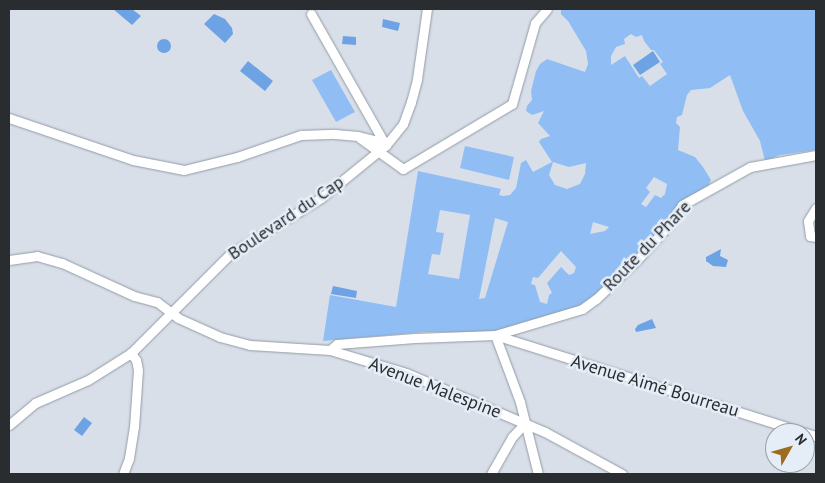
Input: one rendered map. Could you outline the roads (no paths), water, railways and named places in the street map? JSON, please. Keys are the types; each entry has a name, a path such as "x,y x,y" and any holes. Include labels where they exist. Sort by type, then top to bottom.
{"street":[{"name":"Boulevard du Cap","path":"9,426 35,403 88,380 131,353 230,254 320,198 386,145 403,124 411,102 417,79 427,9"},
{"path":"358,136 403,169 512,104 535,23 548,9"},
{"path":"311,14 386,145"},
{"path":"9,118 133,160 184,170 237,157 301,135 335,134 358,136 386,145"},
{"name":"Route du Phare","path":"330,350 337,344 495,335 582,309 596,299 670,224 682,205 750,167 816,155"},
{"path":"816,208 808,221 810,236 816,237"},
{"name":"Avenue Malespine","path":"9,260 37,256 62,263 134,296 157,302 178,318 220,337 250,345 330,350 406,373 526,423 622,474"},
{"path":"495,335 520,402 538,474"},
{"name":"Avenue Aimé Bourreau","path":"495,335 816,436"},
{"path":"123,474 129,458 134,427 138,370 136,360 131,353"},
{"path":"491,474 512,437 526,423"}]}
